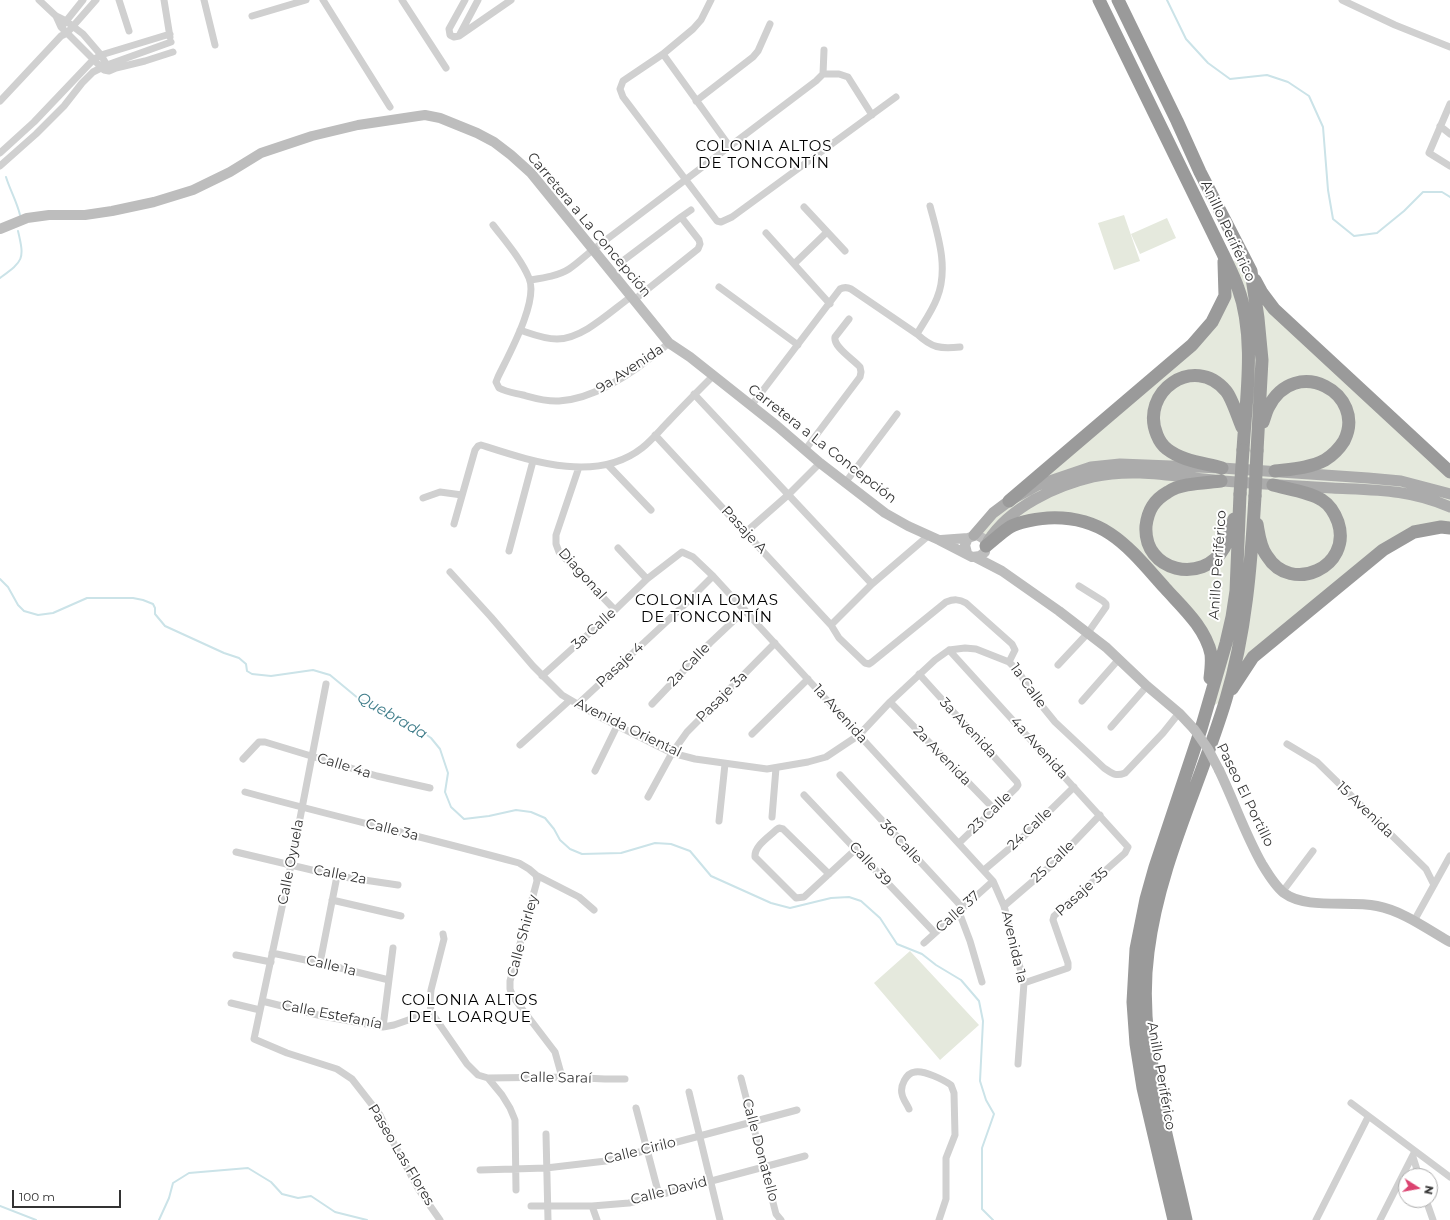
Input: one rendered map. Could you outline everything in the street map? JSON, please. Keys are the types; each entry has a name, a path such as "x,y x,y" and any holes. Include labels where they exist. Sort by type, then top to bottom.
{"highway":[{"name":"Anillo Periférico","path":"1099,0 1224,254 1238,288 1246,322 1248,365 1239,500 1236,591 1232,617 1207,709 1154,867 1147,893 1136,949 1133,1002 1137,1052 1143,1088 1174,1220"},
{"name":"Anillo Periférico","path":"1118,0 1200,172 1251,272 1258,318 1262,360 1258,445 1246,606 1239,651 1226,699 1167,868 1156,904 1148,952 1145,1002 1148,1045 1157,1094 1186,1220"},
{"path":"1009,501 1186,350 1212,322 1225,296 1224,254"},
{"path":"1251,272 1262,293 1274,309 1450,472"},
{"path":"1222,468 1180,456 1166,449 1158,439 1153,427 1153,414 1156,403 1162,393 1172,382 1184,376 1196,375 1210,378 1227,392 1244,431"},
{"path":"1258,445 1268,408 1275,396 1286,386 1301,381 1325,385 1343,402 1347,412 1348,426 1346,436 1340,448 1332,456 1314,465 1275,471"},
{"path":"1221,481 1191,484 1176,488 1169,491 1157,500 1147,514 1146,536 1152,552 1166,565 1181,569 1196,568 1206,564 1216,558 1224,548 1239,500"},
{"path":"1254,501 1261,544 1266,556 1274,565 1284,571 1296,574 1308,574 1318,571 1328,564 1336,553 1340,541 1340,528 1336,516 1329,506 1322,500 1311,495 1273,485"},
{"path":"986,546 1010,527 1038,519 1059,518 1082,521 1101,527 1116,537 1130,550 1191,617 1202,633 1210,654 1212,666 1207,709"},
{"path":"1226,699 1253,657 1383,550 1414,532 1440,527 1450,528"}],"main road":[{"name":"Carretera a La Concepción","path":"0,229 27,218 112,211 154,202 193,190 230,172 261,153 312,136 358,125 425,115 440,118 477,133 494,142 531,173 669,343 690,357 885,514 928,536 971,555"},
{"path":"1450,494 1401,481 1275,471 1120,464 1091,467 1038,485 1009,501 993,513 964,545 971,555 982,555 995,531 1010,516 1043,494 1077,481 1120,473 1144,473 1273,485 1394,491 1431,499 1450,506"},
{"name":"Carretera a La Concepción","path":"939,540 971,536"},
{"path":"971,536 982,537 986,546"},
{"name":"Paseo El Portillo","path":"986,546 1002,571"},
{"name":"Paseo El Portillo","path":"971,555 1002,571 1060,611 1087,634 1107,648 1147,686 1179,713 1194,729 1208,749 1219,770 1252,845 1271,878 1282,891 1297,899 1313,902 1378,906 1394,911 1450,942"}],"street":[{"path":"39,0 56,16 66,21 83,34 101,55 106,68"},
{"path":"61,27 83,0"},
{"path":"0,101 73,26 96,0"},
{"path":"119,0 129,31"},
{"path":"56,16 64,34 93,60 106,68 116,68 174,53 164,0"},
{"path":"204,0 215,46"},
{"path":"252,16 306,0"},
{"path":"323,0 390,107"},
{"path":"402,0 446,68"},
{"path":"465,0 449,30 450,35 454,37 459,36 511,0"},
{"path":"459,36 478,0"},
{"path":"711,0 701,20 693,29 663,54 623,81 620,89 623,97 714,218 721,222 724,222 896,98"},
{"path":"1342,0 1395,25 1450,47"},
{"path":"696,101 758,51 770,24"},
{"path":"0,153 34,122 93,60 101,55 141,44 171,38"},
{"path":"0,166 36,134 64,106 82,83 93,72 143,53 171,38"},
{"path":"141,44 146,61"},
{"path":"530,280 547,278 570,269 594,249 816,82 822,74 824,50"},
{"path":"663,54 730,147"},
{"path":"822,74 839,74 848,77 872,115"},
{"path":"1450,104 1429,153 1450,166"},
{"path":"1440,126 1450,134"},
{"path":"917,334 936,300 942,278 939,240 930,206"},
{"path":"804,207 845,251"},
{"path":"624,260 690,210"},
{"path":"493,224 518,258 530,280 529,300 520,330 542,337 557,339 585,331 633,298 698,249 700,244 699,240 681,217"},
{"path":"794,264 827,232"},
{"path":"766,234 830,304"},
{"path":"719,287 798,345"},
{"path":"751,406 840,289 848,288 934,346 942,348 960,347"},
{"path":"805,450 860,377 860,368 836,345 834,340 849,318"},
{"name":"9a Avenida","path":"520,330 498,377 496,382 497,385 503,390 539,399 558,401 576,399 595,393 622,377 660,351 669,343"},
{"path":"454,524 475,450 478,446 481,445 547,464 579,467 608,465 625,458 642,448 713,376"},
{"path":"694,394 872,584"},
{"path":"845,483 897,414"},
{"name":"Pasaje A","path":"655,435 831,625"},
{"path":"509,552 533,461"},
{"path":"746,532 788,495 820,463"},
{"path":"608,465 651,510"},
{"name":"Diagonal","path":"579,467 559,524 556,535 556,544 559,552 615,610"},
{"path":"423,498 440,492 462,495"},
{"path":"831,625 872,584 928,536"},
{"path":"618,548 647,579"},
{"name":"3a Calle","path":"542,676 647,579 682,552"},
{"name":"1a Avenida","path":"682,552 693,556 713,576 993,881"},
{"name":"Avenida Oriental","path":"450,572 542,676 570,700 617,726 672,753 695,759 725,764 767,769 808,762 826,757 858,735 919,674 949,650"},
{"name":"Pasaje 4","path":"578,704 678,611 713,576"},
{"path":"1058,665 1087,634 1106,607 1106,604 1103,601 1079,586"},
{"name":"1a Calle","path":"831,625 839,638 865,663 869,664 946,602 960,600 966,603 1012,644 1015,650 1009,662 1017,670 1055,722 1104,768 1113,774 1119,775 1125,772 1163,733 1179,713"},
{"name":"2a Calle","path":"652,704 710,643 745,610"},
{"name":"Pasaje 3a","path":"648,797 672,753 687,732 775,643"},
{"path":"949,650 965,648 976,649 1009,662"},
{"name":"4a Avenida","path":"949,650 1128,847"},
{"path":"1082,701 1119,660"},
{"name":"3a Avenida","path":"919,674 1017,782"},
{"path":"752,734 808,678"},
{"name":"Calle Oyuela","path":"254,1039 291,865 326,684"},
{"path":"1111,726 1147,686"},
{"path":"520,745 570,700"},
{"name":"2a Avenida","path":"890,702 994,810"},
{"path":"595,771 617,726"},
{"name":"Calle 4a","path":"243,759 259,742 265,742 377,776 430,788"},
{"name":"15 Avenida","path":"1287,744 1316,762 1426,869 1434,885"},
{"path":"719,821 725,764"},
{"path":"772,817 776,768"},
{"name":"36 Calle","path":"840,775 961,910"},
{"name":"23 Calle","path":"959,843 1016,788 1018,785 1017,782"},
{"name":"24 Calle","path":"984,870 1023,837 1074,787"},
{"name":"Calle 3a","path":"245,792 435,840 519,864 530,869 536,875 574,894 594,910"},
{"name":"Calle 39","path":"804,795 935,933"},
{"name":"25 Calle","path":"1004,906 1053,864 1100,815"},
{"path":"829,874 783,829 779,828 757,848 755,852 755,857 796,898 804,897 829,874 856,849"},
{"name":"Pasaje 35","path":"1024,983 1068,968 1068,963 1053,920 1054,916 1125,853 1128,847"},
{"path":"1282,891 1314,851"},
{"name":"Calle 2a","path":"236,852 337,876 398,885"},
{"path":"1414,921 1450,856"},
{"name":"Calle Shirley","path":"536,875 537,881 513,969 510,989 513,997 555,1052 562,1077"},
{"path":"320,963 337,876"},
{"name":"Calle 37","path":"924,943 993,881"},
{"name":"Avenida 1a","path":"993,881 1004,906 1024,983 1018,1064"},
{"path":"332,900 401,916"},
{"path":"961,910 982,982"},
{"path":"443,934 444,939 431,990 431,1012 467,1064 478,1075 488,1078 502,1095 510,1108 514,1120 516,1190"},
{"path":"383,1027 393,948"},
{"name":"Calle 1a","path":"272,953 389,980"},
{"path":"236,955 271,962"},
{"name":"Calle Estefanía","path":"262,1001 322,1016 383,1027 394,1025 431,1012"},
{"name":"Calle Estefanía","path":"231,1003 260,1010"},
{"name":"Paseo Las Flores","path":"254,1039 287,1053 337,1069 352,1080 380,1115 419,1190 440,1220"},
{"path":"909,1109 902,1094 905,1079 910,1074 923,1072 951,1085 954,1093 955,1135 946,1158 946,1199 939,1220"},
{"name":"Calle Saraí","path":"488,1078 562,1077 625,1079"},
{"name":"Calle Donatello","path":"741,1078 776,1214 781,1220"},
{"path":"689,1092 720,1220"},
{"path":"1351,1103 1414,1154 1450,1177"},
{"path":"636,1108 659,1194"},
{"name":"Calle Cirilo","path":"480,1170 546,1168 606,1161 797,1110"},
{"path":"1316,1220 1368,1117"},
{"path":"546,1134 548,1220"},
{"path":"1414,1154 1417,1168"},
{"path":"1380,1220 1414,1154"},
{"name":"Calle David","path":"531,1206 592,1206 628,1202 805,1156"},
{"path":"592,1206 597,1220"},
{"path":"1429,1208 1433,1220"}],"shaded area":[{"path":"1124,215 1140,261 1114,270 1098,223"},
{"path":"1167,218 1176,238 1140,254 1131,234"},
{"path":"1223,254 1251,271 1262,293 1450,472 1450,528 1414,532 1253,657 1226,699 1207,709 1212,666 1202,633 1101,527 1038,519 986,544 979,536 993,513 1192,345 1225,296"},
{"path":"910,951 979,1025 940,1060 874,983"}],"waterway":[{"path":"1167,0 1186,39 1208,63 1230,79 1267,75 1288,82 1309,96 1323,127 1328,190 1333,219 1354,236 1377,233 1404,211 1423,192 1442,192 1450,197"},
{"name":"Quebrada","path":"6,177 20,215"},
{"name":"Quebrada","path":"0,278 14,268 20,259 21,248 18,231"},
{"name":"Quebrada","path":"0,579 8,587 18,605 24,611 38,615 53,613 87,598 133,598 143,600 153,604 155,614 165,626 224,653 239,658 246,664 247,671 252,674 271,676 313,670 330,675 359,699 417,728 431,738 440,749 448,773 445,792 451,807 464,819 489,816 516,810 531,812 545,818 554,829 560,840 570,849 582,854 621,853 655,843 671,844 690,851 711,876 771,903 790,908 831,898 849,897 861,901 880,918 897,944 922,954 936,965 961,980 979,1001 983,1021 980,1081 986,1100 994,1114 982,1148 982,1209 993,1220"},
{"name":"Quebrada","path":"159,1220 169,1198 173,1183 189,1173 248,1168 271,1182 282,1194 298,1198 311,1196 335,1212 367,1220"},
{"name":"Quebrada","path":"0,1206 36,1220"}],"district":[{"name":"COLONIA ALTOS DE TONCONTÍN","path":"764,156"},
{"name":"COLONIA LOMAS DE TONCONTÍN","path":"707,610"},
{"name":"COLONIA ALTOS DEL LOARQUE","path":"470,1010"}]}
